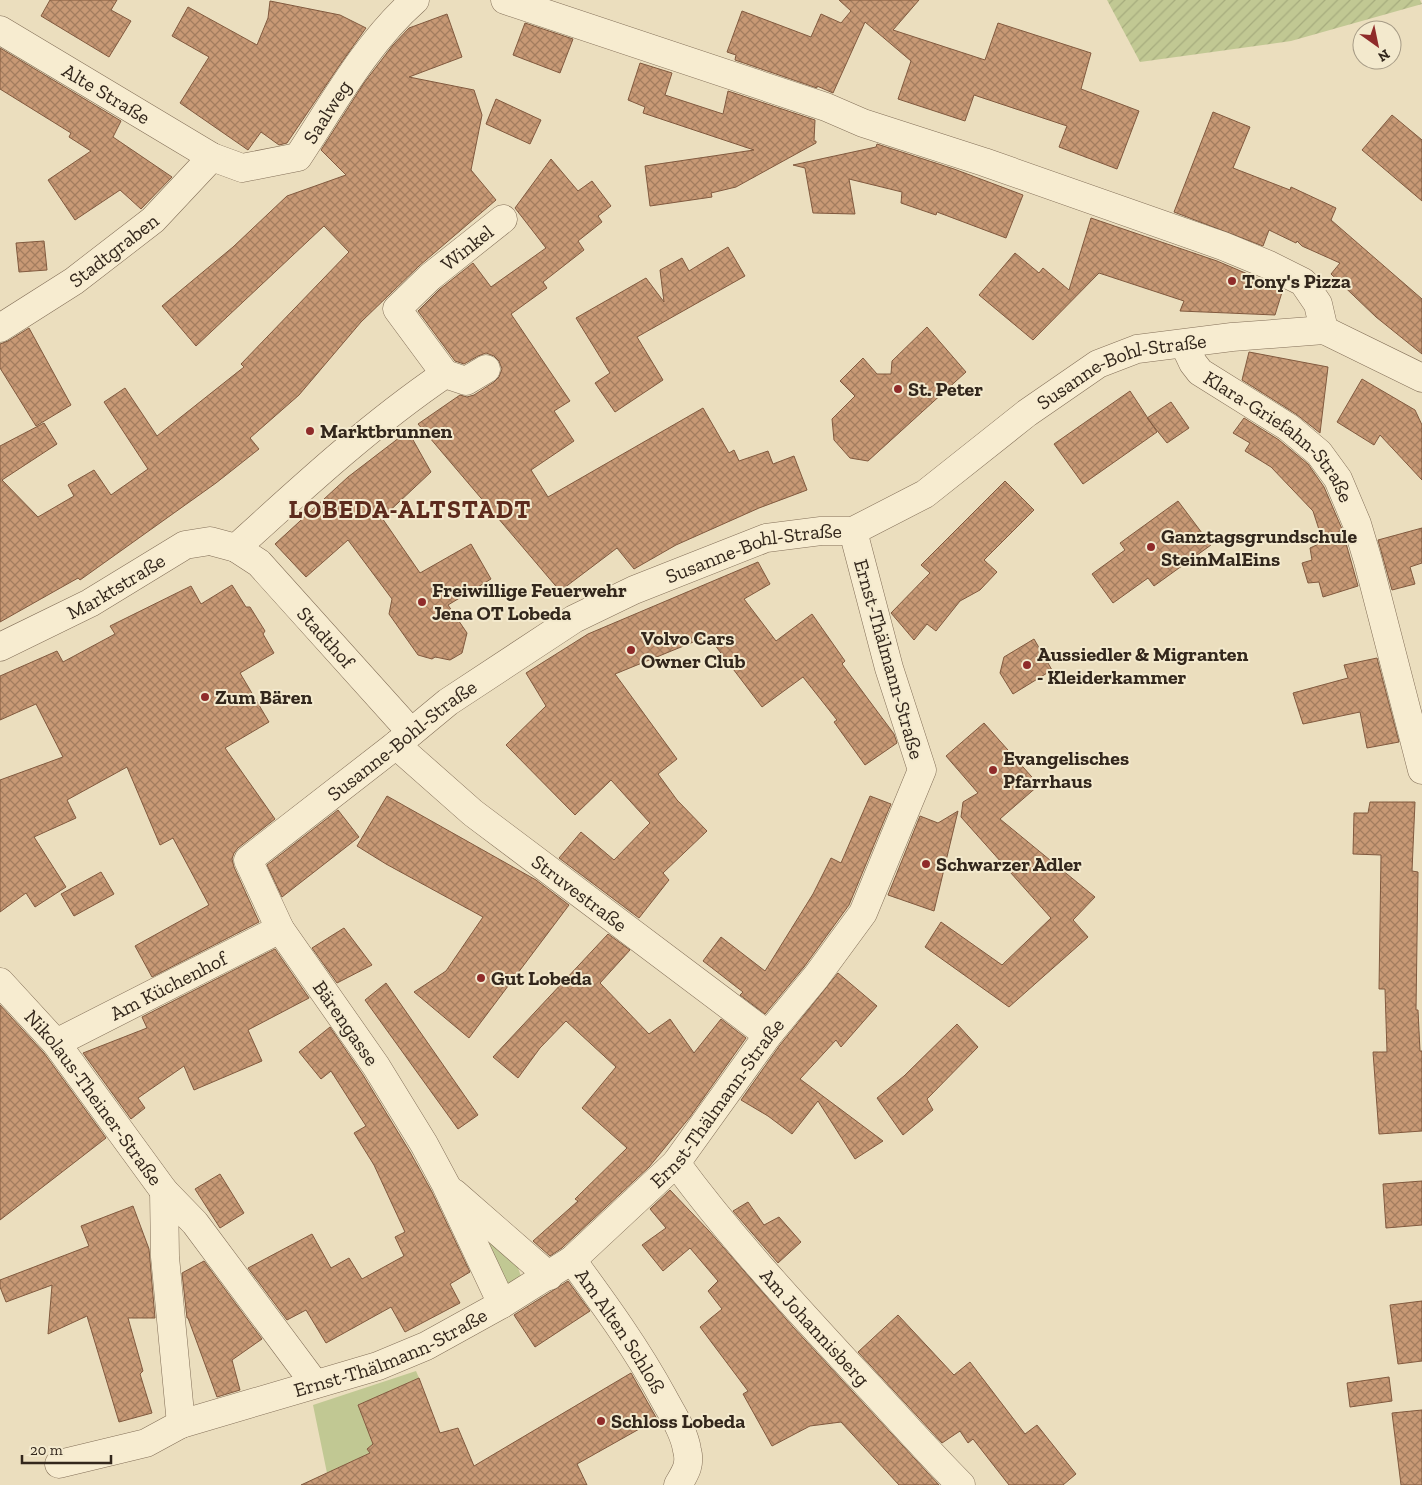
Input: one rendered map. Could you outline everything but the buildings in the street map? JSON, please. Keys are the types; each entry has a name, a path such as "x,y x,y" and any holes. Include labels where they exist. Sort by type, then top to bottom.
{"street":[{"name":"Saalweg","path":"212,157 242,168 298,156 356,70 396,16 414,0"},
{"path":"505,0 826,107 863,123 994,165 1223,246 1269,265 1303,282 1318,304 1324,330 1422,378"},
{"name":"Alte Straße","path":"0,30 212,157"},
{"name":"Stadtgraben","path":"0,328 74,281 153,220 212,157"},
{"name":"Winkel","path":"445,374 397,308 430,277 503,219"},
{"name":"Susanne-Bohl-Straße","path":"248,860 448,702 574,619 634,590 766,538 821,530 852,531 925,494 1027,412 1098,364 1137,349 1232,337 1324,330"},
{"name":"Klara-Griefahn-Straße","path":"1184,344 1193,363 1200,372 1288,427 1319,453 1338,479 1357,524 1368,561 1422,770"},
{"path":"236,548 321,472 400,406 445,374 466,381 486,369"},
{"name":"Ernst-Thälmann-Straße","path":"59,1464 146,1443 180,1424 378,1366 426,1346 502,1304 572,1260 676,1163 768,1035 816,977 864,913 922,770 889,668 852,531"},
{"name":"Marktstraße","path":"0,647 90,603 184,545 210,542 236,548"},
{"name":"Stadthof","path":"236,548 259,563 404,738"},
{"name":"Struvestraße","path":"404,738 473,813 768,1035"},
{"name":"Bärengasse","path":"248,860 280,929 381,1073 410,1119 446,1185 502,1304"},
{"name":"Am Küchenhof","path":"56,1043 280,929"},
{"name":"Nikolaus-Theiner-Straße","path":"0,982 56,1043 164,1192 195,1223 315,1384"},
{"name":"Am Johannisberg","path":"676,1163 718,1219 763,1271 929,1453 961,1485"},
{"name":"Bärengasse","path":"446,1185 549,1276"},
{"name":"Nikolaus-Theiner-Straße","path":"164,1192 165,1256 180,1424"},
{"name":"Am Alten Schloß","path":"572,1260 609,1311 650,1374 678,1424 688,1450 688,1468 678,1485"}],"green space":[{"path":"1107,0 1420,0 1422,4 1365,20 1352,20 1352,24 1291,41 1140,62"},
{"path":"467,1220 517,1265 521,1276 512,1288 501,1287"},
{"path":"416,1371 419,1378 358,1405 373,1444 367,1449 370,1453 327,1473 313,1405"}],"place":[{"name":"Tony's Pizza","path":"1232,281"},
{"name":"St. Peter","path":"898,389"},
{"name":"Marktbrunnen","path":"310,431"},
{"name":"Ganztagsgrundschule SteinMalEins","path":"1151,547"},
{"name":"Freiwillige Feuerwehr Jena OT Lobeda","path":"422,602"},
{"name":"Volvo Cars Owner Club","path":"631,650"},
{"name":"Aussiedler & Migranten - Kleiderkammer","path":"1027,665"},
{"name":"Zum Bären","path":"205,697"},
{"name":"Evangelisches Pfarrhaus","path":"993,770"},
{"name":"Schwarzer Adler","path":"926,864"},
{"name":"Gut Lobeda","path":"481,978"},
{"name":"Schloss Lobeda","path":"601,1421"}],"district":[{"name":"LOBEDA-ALTSTADT","path":"410,509"}]}
